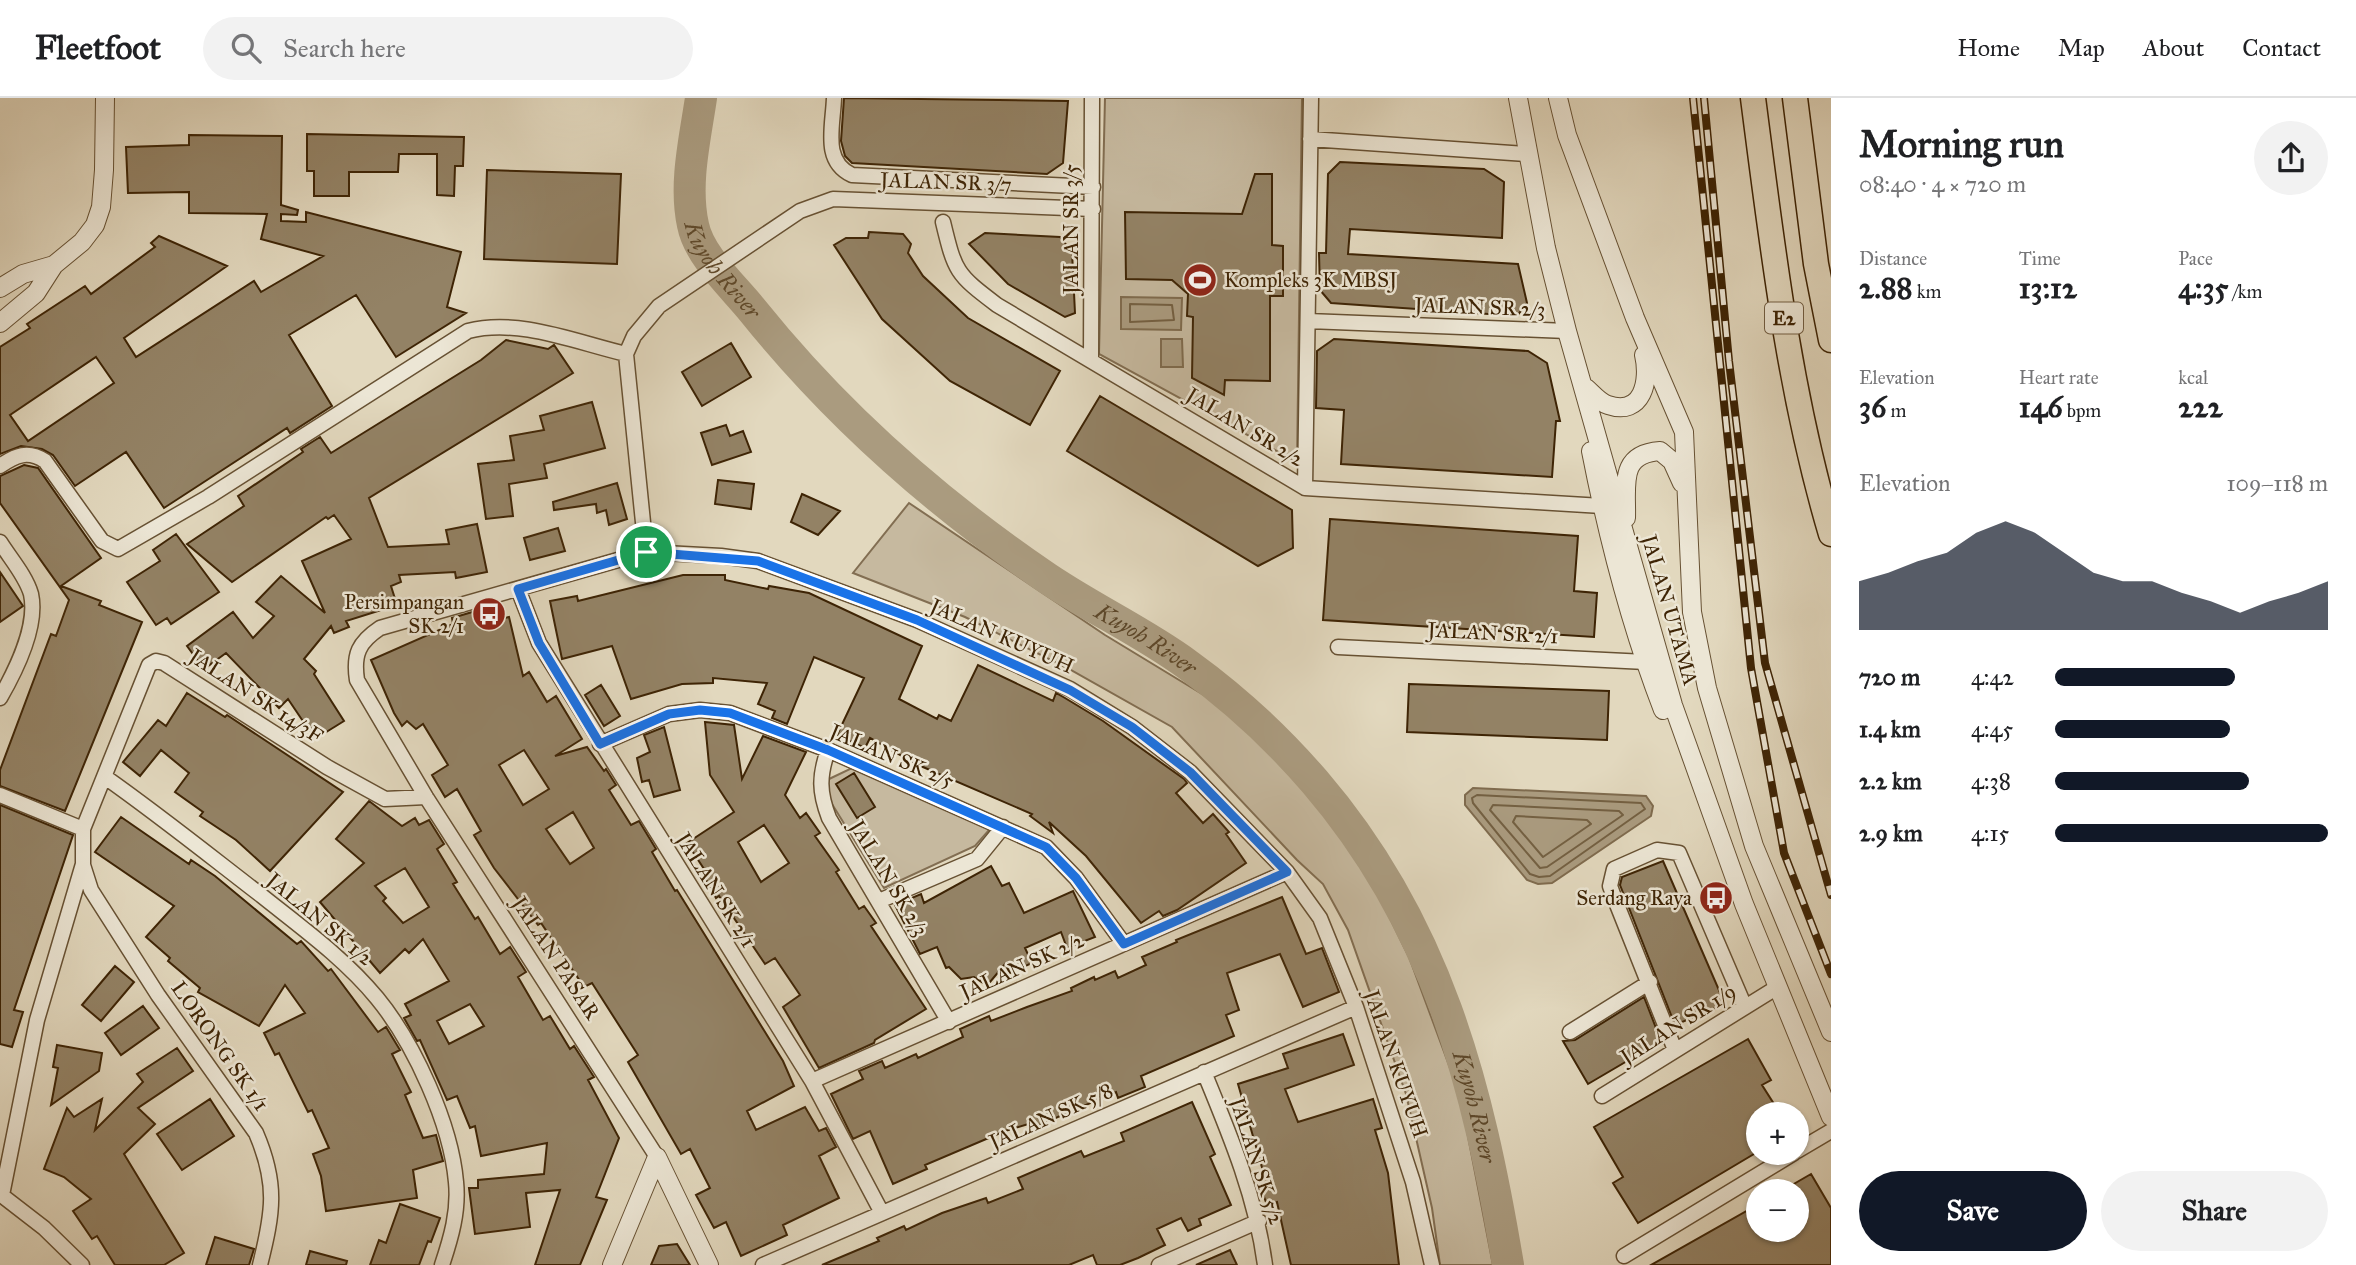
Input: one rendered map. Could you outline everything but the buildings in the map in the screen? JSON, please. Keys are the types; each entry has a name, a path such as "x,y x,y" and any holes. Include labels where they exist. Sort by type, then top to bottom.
{"highway":[{"name":"E2","path":"1753,98 1777,277 1818,491 1831,534"},
{"name":"E2","path":"1795,98 1816,264 1831,340"}],"street":[{"path":"0,323 36,293 54,265 82,242 95,225 101,207 105,98"},
{"path":"834,98 831,156 838,169 852,175 1093,187"},
{"name":"JALAN SR 3/5","path":"1091,360 1092,98"},
{"path":"1305,488 1311,98"},
{"name":"JALAN UTAMA","path":"1518,98 1527,154 1567,331 1586,388 1687,746 1776,988 1831,1117"},
{"name":"JALAN UTAMA","path":"1558,98 1567,135 1636,318 1684,432 1692,612 1707,688 1754,846 1831,1032"},
{"path":"1310,139 1527,154"},
{"name":"JALAN SR 3/7","path":"626,354 634,336 659,306 800,211 833,199 1093,209"},
{"name":"JALAN SR 2/2","path":"943,222 951,256 962,279 998,305 1305,488 1602,506"},
{"path":"0,288 23,274 54,265"},
{"path":"1586,388 1607,405 1624,406 1640,398 1647,384 1647,370 1636,318"},
{"name":"JALAN SR 2/3","path":"1308,321 1567,331"},
{"path":"0,466 21,455 33,454 45,461 102,541 118,549 208,497 468,331 491,325 514,326 626,354 646,552"},
{"path":"1586,388 1585,424 1602,506 1646,662 1663,709 1687,746"},
{"path":"1626,536 1627,475 1632,460 1642,452 1660,451 1672,461 1686,491"},
{"path":"0,542 31,594 32,610 10,681 0,698"},
{"name":"JALAN KUYUH","path":"357,680 356,654 363,640 380,628 646,552 758,561 917,620 1070,690 1132,727 1190,772 1287,872 1320,918 1356,1007 1413,1182 1432,1265"},
{"name":"JALAN SK 2/1","path":"518,589 539,643 811,1081 882,1213"},
{"name":"JALAN SR 2/1","path":"1338,647 1646,662"},
{"name":"JALAN SK 14/3F","path":"83,829 149,665 160,661 327,767 385,799 426,797"},
{"name":"JALAN PASAR","path":"357,680 426,797 657,1157 709,1265"},
{"name":"JALAN SK 2/5","path":"600,744 669,714 700,710 730,713 828,750 1046,847 1076,878 1124,944"},
{"name":"JALAN SK 2/3","path":"828,750 820,772 820,794 829,818 949,1022"},
{"name":"JALAN SK 1/2","path":"105,777 338,957 379,999 406,1042 429,1088 446,1134 457,1181 456,1209 442,1265"},
{"path":"0,795 83,829 83,864 37,1020 1,1194 44,1227 82,1265"},
{"path":"878,901 977,859 1003,827"},
{"path":"1675,1050 1611,886 1615,869 1657,850 1679,853 1745,1007"},
{"name":"LORONG SK 1/1","path":"83,864 91,890 158,995 256,1133 271,1173 273,1213 260,1265"},
{"name":"JALAN SK 2/2","path":"811,1081 1287,872"},
{"path":"1570,1032 1650,982"},
{"name":"JALAN SR 1/9","path":"1602,1096 1776,988"},
{"name":"JALAN SK 5/8","path":"763,1265 1356,1007"},
{"name":"JALAN SK 5/2","path":"1203,1072 1229,1132 1259,1221 1265,1265"},
{"path":"1809,1144 1831,1131"},
{"path":"612,1265 657,1157"},
{"path":"1624,1256 1774,1165"},
{"path":"1159,1265 1259,1221"}],"shaded area":[{"name":"Kompleks 3K MBSJ","path":"1105,98 1302,98 1297,462 1099,354"},
{"path":"909,503 1105,635 1207,697 1272,749 1355,847 1409,957 1460,1095 1493,1265 1440,1265 1432,1208 1406,1094 1348,930 1323,884 1297,860 1172,727 1069,669 965,617 853,573"},
{"path":"854,767 990,829 975,846 884,888 827,796 827,780"}],"water":[{"path":"1121,297 1182,298 1181,330 1121,329"},
{"path":"1161,339 1182,339 1183,367 1161,367"},
{"path":"1473,788 1646,796 1653,806 1651,816 1552,883 1538,884 1527,880 1465,805 1465,795"}],"waterway":[{"name":"Kuyoh River","path":"701,98 690,178 691,209 696,237 709,259 784,349 887,453 962,516 1059,586 1170,653 1239,705 1301,766 1357,836 1392,892 1422,950 1446,1009 1482,1134 1508,1265"}],"railway":[{"path":"1693,98 1751,668 1784,853 1831,974"},
{"path":"1704,98 1729,361 1765,663 1831,895"}],"place":[{"name":"Kompleks 3K MBSJ","path":"1200,280"},
{"name":"Persimpangan SK 2/1","path":"489,614"},
{"name":"Serdang Raya","path":"1716,898"}],"route":[{"path":"646,552 758,561 917,620 1070,690 1132,727 1190,772 1287,872 1124,944 1076,878 1046,847 828,750 730,713 700,710 669,714 600,744 539,643 518,589 646,552"}]}
